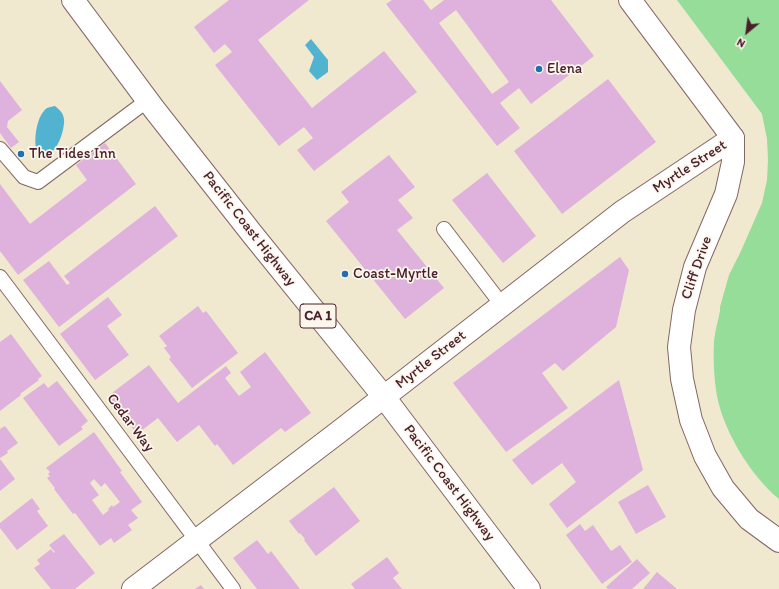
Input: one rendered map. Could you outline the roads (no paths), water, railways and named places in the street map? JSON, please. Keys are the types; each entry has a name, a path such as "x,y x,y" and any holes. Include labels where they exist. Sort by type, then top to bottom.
{"main road":[{"name":"Pacific Coast Highway","path":"73,0 148,100 253,235 384,397 529,589"},
{"path":"630,0 733,138"},
{"name":"Myrtle Street","path":"133,589 622,212 733,138"},
{"name":"Cliff Drive","path":"733,138 734,162 726,194 695,266 684,310 679,347 682,379 691,420 705,456 723,488 749,519 779,542"}],"lane":[{"path":"0,149 24,177 38,182 148,100"},
{"path":"444,229 502,305"},
{"name":"Cedar Way","path":"0,277 233,589"}],"water":[{"path":"311,39 328,60 328,72 317,80 309,71 314,57 305,45"},
{"path":"55,106 64,117 62,134 55,149 46,155 42,155 38,152 35,144 38,123 45,110 49,107"}],"place":[{"name":"Elena","path":"539,69"},
{"name":"The Tides Inn","path":"21,154"},
{"name":"Coast-Myrtle","path":"345,274"}]}
